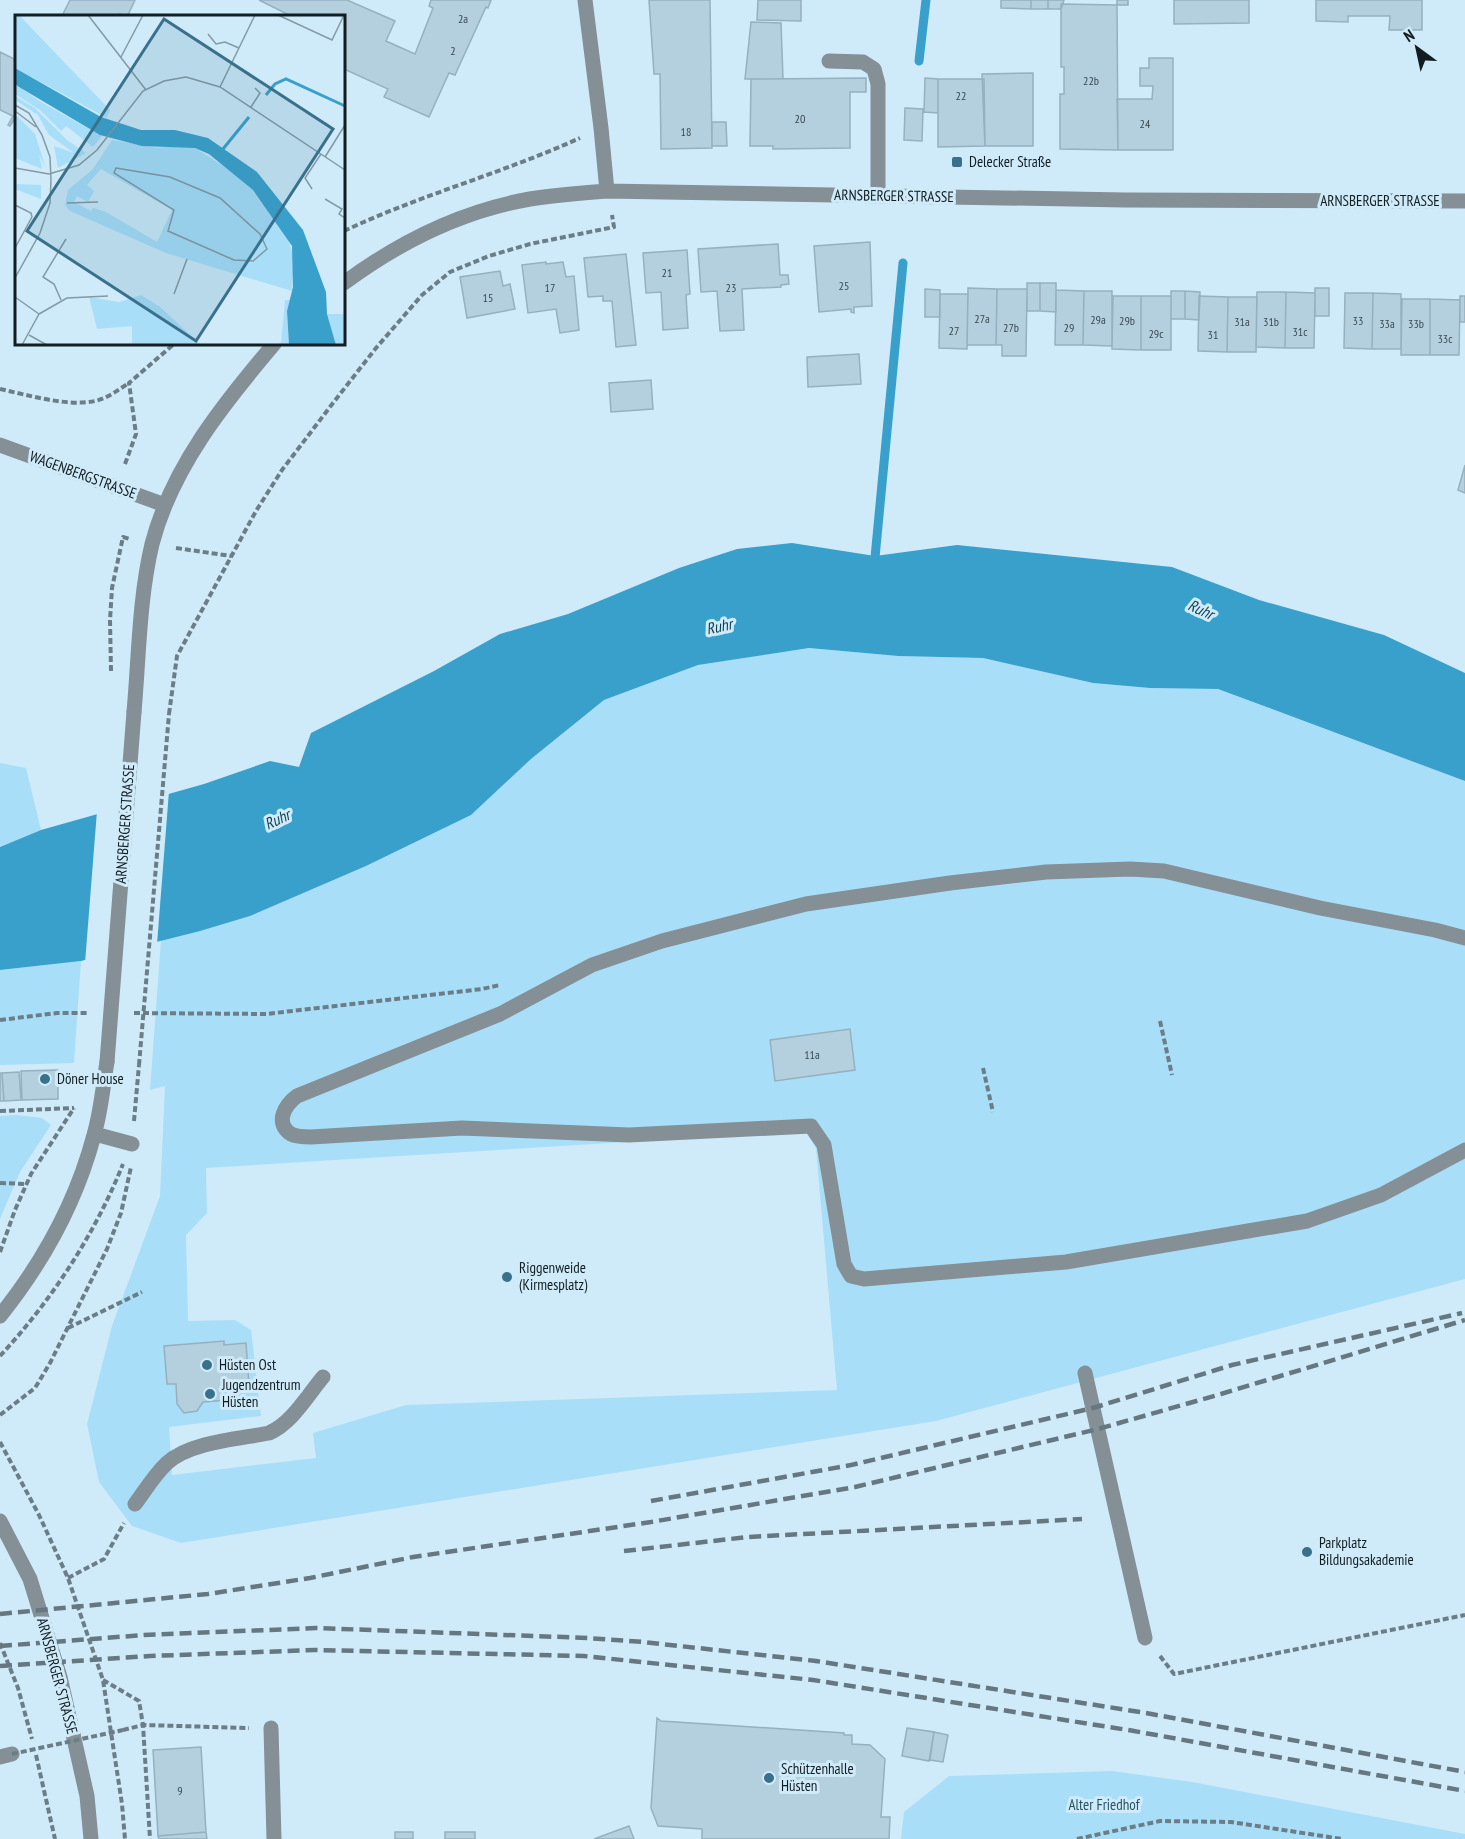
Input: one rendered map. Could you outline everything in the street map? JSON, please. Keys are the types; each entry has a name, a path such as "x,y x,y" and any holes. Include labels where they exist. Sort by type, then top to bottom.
{"street":[{"path":"585,0 607,191"},
{"path":"830,61 863,62 874,69 878,84 878,195"},
{"name":"ARNSBERGER STRASSE","path":"345,282 393,250 465,217 528,199 607,191 1125,200 1465,201"},
{"name":"ARNSBERGER STRASSE","path":"0,1316 22,1288 58,1231 77,1190 95,1134 107,1062 143,591 152,544 175,481 202,437 243,381 273,345"},
{"name":"WAGENBERGSTRASSE","path":"0,445 165,505"},
{"path":"1465,938 1320,908 1164,871 1130,868 1046,872 806,904 662,941 592,965 500,1014 297,1096 284,1107 283,1112 286,1130 292,1135 311,1137 462,1128 629,1135 811,1126 824,1145 844,1264 851,1276 864,1279 1066,1262 1307,1221 1381,1195 1465,1150"},
{"path":"95,1134 132,1144"},
{"path":"1085,1373 1145,1638"},
{"path":"135,1504 165,1465 177,1455 194,1448 269,1433 278,1429 323,1377"},
{"name":"ARNSBERGER STRASSE","path":"0,1521 30,1579 60,1677 87,1796 91,1839"},
{"path":"271,1728 274,1839"}],"path":[{"path":"345,231 435,192 519,164 601,128"},
{"path":"0,1415 35,1388 107,1249 121,1213 132,1164 169,714 177,656 256,510 282,470 376,348 422,295 450,272 489,256 530,244 614,227 607,191"},
{"path":"0,389 85,403 109,396 129,383 173,345"},
{"path":"114,487 132,449 136,434 129,383"},
{"path":"111,676 112,588 123,537"},
{"path":"127,1013 266,1014 482,989 504,984"},
{"path":"0,1020 57,1013 92,1013"},
{"path":"1160,1021 1172,1075"},
{"path":"983,1068 993,1112"},
{"path":"0,1252 26,1184 78,1098"},
{"path":"0,1111 100,1105"},
{"path":"0,1183 26,1184"},
{"path":"67,1328 142,1292"},
{"path":"0,1442 39,1515 68,1578 103,1680 122,1804 125,1839"},
{"path":"68,1578 104,1559 135,1504"},
{"path":"1145,1638 1174,1674 1465,1614"},
{"path":"103,1680 139,1701 143,1725 150,1839"},
{"path":"6,1755 143,1725 271,1728"},
{"path":"1077,1839 1160,1821 1231,1822 1342,1839"},
{"path":"1302,1833 1314,1839"}],"green space":[{"path":"809,648 898,656 983,658 1093,683 1150,688 1218,689 1465,781 1465,1279 936,1421 181,1543 132,1526 99,1482 87,1424 112,1326 160,1196 165,1086 150,1090 161,940 250,916 366,866 471,815 531,759 604,700 698,665","holes":["805,1131 816,1148 837,1390 406,1405 313,1433 316,1458 172,1475 169,1427 261,1416 251,1330 235,1320 188,1321 186,1235 207,1213 206,1168"]},
{"path":"0,763 26,768 41,830 0,847"},
{"path":"81,961 74,1063 0,1065 0,970"},
{"path":"17,1115 42,1118 51,1125 20,1172 0,1219 0,1116"},
{"name":"Alter Friedhof","path":"1112,1771 1192,1782 1465,1834 1465,1839 901,1839 904,1812 949,1776"}],"water":[{"name":"Ruhr","path":"792,543 875,556 957,545 1172,567 1259,600 1384,635 1465,673 1465,781 1218,689 1150,688 1093,683 983,658 898,656 809,648 698,665 604,700 531,759 471,815 366,866 250,916 81,961 0,970 0,847 41,830 204,784 270,761 299,767 311,733 434,671 500,634 568,614 679,568 737,549"}],"pier":[{"path":"169,791 157,944 85,963 97,811"}],"building":[{"path":"70,0 135,0 128,15 62,15"},
{"path":"259,0 347,0 395,21 386,41 415,54 433,8 429,6 431,0 491,0 455,75 449,73 429,117 384,97 388,89 345,69 345,15 289,15"},
{"path":"649,0 710,0 712,148 661,149 660,74 654,74"},
{"path":"758,0 801,0 801,21 757,20"},
{"path":"1001,0 1031,0 1031,9 1001,8"},
{"path":"1031,0 1048,0 1048,9 1031,9"},
{"path":"1048,0 1064,0 1061,9 1048,9"},
{"path":"1117,0 1128,0 1128,5 1117,5"},
{"path":"1174,0 1249,0 1249,23 1174,24"},
{"path":"1316,0 1422,0 1422,30 1389,30 1390,16 1348,16 1348,22 1316,21"},
{"path":"1061,4 1117,5 1118,150 1060,149 1060,94 1064,94 1064,67 1061,67"},
{"path":"751,22 781,23 783,79 745,79"},
{"path":"0,52 15,60 15,118 10,126 8,125 13,116 0,110"},
{"path":"1149,58 1173,58 1173,150 1118,150 1117,99 1152,99 1153,86 1140,86 1140,68 1149,68"},
{"path":"1033,73 1033,146 985,146 982,74"},
{"path":"866,78 866,92 850,92 850,148 773,149 773,146 750,146 751,79"},
{"path":"925,78 938,79 938,113 924,112"},
{"path":"938,79 984,79 985,146 938,147"},
{"path":"905,108 923,109 922,141 904,140"},
{"path":"712,122 726,122 727,146 712,146"},
{"path":"870,242 872,306 854,307 854,313 851,309 819,312 814,246"},
{"path":"778,244 780,275 788,275 789,284 781,285 781,287 742,289 744,330 720,331 717,291 701,292 698,249"},
{"path":"687,250 690,294 686,295 688,328 663,330 661,292 646,293 643,253"},
{"path":"626,254 636,345 616,347 612,301 603,301 603,296 588,297 584,258"},
{"path":"546,262 546,264 563,262 566,277 574,276 579,330 560,333 556,309 528,313 522,265"},
{"path":"500,271 503,286 510,284 515,309 467,318 460,277"},
{"path":"1027,283 1040,283 1040,311 1027,311"},
{"path":"1040,283 1056,283 1056,312 1040,311"},
{"path":"968,288 997,289 996,345 967,345"},
{"path":"1315,288 1329,288 1329,316 1315,316"},
{"path":"925,289 940,290 940,317 925,317"},
{"path":"997,289 1027,289 1026,356 1002,356 1002,345 996,345"},
{"path":"1056,290 1084,291 1083,345 1055,345"},
{"path":"1084,291 1112,291 1112,346 1083,345"},
{"path":"1171,291 1185,291 1185,319 1171,319"},
{"path":"1185,291 1200,292 1199,320 1185,319"},
{"path":"1257,292 1286,292 1285,348 1256,347"},
{"path":"1286,292 1315,293 1314,348 1285,348"},
{"path":"1345,293 1373,293 1372,349 1344,348"},
{"path":"1373,293 1401,294 1401,349 1372,349"},
{"path":"940,294 968,294 967,349 939,348"},
{"path":"1113,296 1141,296 1141,350 1112,349"},
{"path":"1141,296 1171,296 1171,350 1141,350"},
{"path":"1199,296 1228,297 1227,352 1198,351"},
{"path":"1460,296 1465,296 1465,322 1460,322"},
{"path":"1228,297 1257,297 1256,352 1227,352"},
{"path":"1402,299 1430,299 1430,355 1401,355"},
{"path":"1430,299 1460,300 1459,355 1430,355"},
{"path":"859,354 861,384 808,387 807,357"},
{"path":"651,380 653,409 611,412 609,383"},
{"path":"1465,465 1465,493 1458,490"},
{"path":"850,1029 855,1070 775,1081 770,1040"},
{"path":"58,1070 58,1099 22,1100 21,1071"},
{"path":"19,1072 21,1100 4,1101 2,1073"},
{"path":"0,1073 2,1073 4,1101 0,1101"},
{"name":"Hüsten Ost","path":"224,1341 224,1345 246,1343 249,1385 225,1387 226,1400 203,1402 197,1411 184,1413 177,1404 176,1384 167,1384 164,1346"},
{"name":"Schützenhalle Hüsten","path":"657,1718 661,1721 852,1735 852,1744 870,1745 885,1759 881,1817 890,1817 889,1839 702,1839 702,1829 658,1826 651,1808"},
{"path":"907,1728 934,1732 929,1761 902,1756"},
{"path":"934,1732 948,1735 943,1762 930,1760"},
{"path":"201,1747 206,1832 158,1836 153,1750"},
{"path":"629,1826 634,1839 594,1839"},
{"path":"206,1832 207,1839 159,1839 158,1836"},
{"path":"395,1832 413,1832 413,1839 395,1839"},
{"path":"445,1832 475,1832 475,1839 445,1839"}],"waterway":[{"path":"919,61 926,0"},
{"path":"874,568 903,263"}],"railway":[{"path":"651,1501 851,1465 1093,1408 1232,1365 1462,1313"},
{"path":"0,1614 208,1594 310,1578 413,1557 651,1522 855,1487 1098,1429 1465,1320"},
{"path":"624,1551 748,1537 1082,1519"},
{"path":"0,1646 144,1635 316,1628 643,1642 816,1661 1146,1713 1465,1772"},
{"path":"0,1666 150,1656 315,1650 584,1656 813,1680 1134,1731 1465,1791"}],"place":[{"name":"Delecker Straße","path":"957,162"},
{"name":"Döner House","path":"45,1079"},
{"name":"Riggenweide (Kirmesplatz)","path":"507,1277"},
{"name":"Hüsten Ost","path":"207,1365"},
{"name":"Jugendzentrum Hüsten","path":"210,1394"},
{"name":"Parkplatz Bildungsakademie","path":"1307,1552"},
{"name":"Schützenhalle Hüsten","path":"769,1778"}]}
